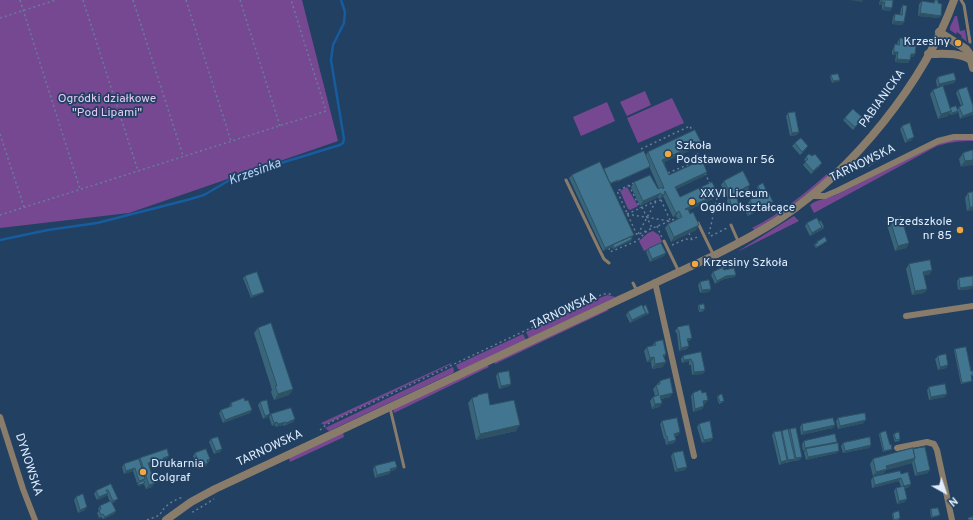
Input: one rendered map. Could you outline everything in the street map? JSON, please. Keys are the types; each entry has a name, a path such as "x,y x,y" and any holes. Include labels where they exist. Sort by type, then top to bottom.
{"street":[{"name":"PABIANICKA","path":"810,196 842,168 874,133 902,96 940,32 954,0"},
{"path":"940,32 966,49 969,53 972,64"},
{"path":"928,54 958,54 964,56 972,64"},
{"name":"TARNOWSKA","path":"163,518 215,489 389,406 714,256 782,217 810,196 825,196 837,191 938,141 954,137 973,137"},
{"path":"655,282 694,456"},
{"path":"906,316 973,306"},
{"name":"DYNOWSKA","path":"0,417 23,489 35,520"},
{"path":"897,448 928,442 934,444 937,450 952,520"}],"lane":[{"path":"961,0 964,5 970,42"},
{"path":"566,180 604,259 609,263"},
{"path":"695,218 714,256"},
{"path":"731,226 738,243"},
{"path":"664,240 679,272"},
{"path":"633,283 637,291"},
{"path":"389,406 404,467"}],"path":[{"path":"20,0 80,189"},
{"path":"0,18 56,0"},
{"path":"83,0 138,171"},
{"path":"133,0 184,157"},
{"path":"186,0 231,142"},
{"path":"240,0 280,126"},
{"path":"0,215 326,111 291,0"},
{"path":"641,149 690,126 693,134"},
{"path":"0,134 24,207"},
{"path":"696,141 700,148"},
{"path":"694,148 695,150 700,148"},
{"path":"700,148 697,155 702,166"},
{"path":"664,175 699,160"},
{"path":"705,172 711,185"},
{"path":"636,182 617,191 637,235"},
{"path":"629,185 652,228"},
{"path":"714,192 717,198 708,237 731,226"},
{"path":"627,214 661,199 670,221"},
{"path":"637,235 656,201"},
{"path":"627,214 670,221"},
{"path":"637,235 678,218"},
{"path":"657,226 664,240"},
{"path":"609,248 610,252 637,240 648,230"},
{"path":"689,233 692,240"},
{"path":"668,248 686,239 692,240 703,234"},
{"path":"319,432 331,422 603,294 615,295"},
{"path":"147,520 163,518 162,510 168,504 185,496"}],"green space":[{"name":"Ogródki działkowe \"Pod Lipami\"","path":"0,0 302,0 338,141 129,213 0,228"},
{"path":"955,16 957,16 960,31 965,30 967,42 957,32 956,34 950,30"},
{"path":"645,91 651,105 627,116 620,102"},
{"path":"672,98 684,123 638,143 627,118"},
{"path":"607,102 615,121 581,136 573,117"},
{"path":"950,140 973,141 955,142 937,146 814,213 810,205 816,201 836,195 937,144"},
{"path":"827,174 829,176 784,211 755,230 752,228 782,210"},
{"path":"627,187 638,206 630,210 628,209 620,191"},
{"path":"794,216 799,221 737,252"},
{"path":"653,231 659,235 662,242 644,251 639,241 648,233"},
{"path":"629,291 529,338 526,332 602,297 608,295 615,297"},
{"path":"604,310 609,310 495,364 494,361"},
{"path":"523,334 526,340 461,370 458,369 456,365"},
{"path":"451,363 324,425 321,423"},
{"path":"487,365 489,367 394,413 393,409"},
{"path":"453,367 453,373 329,431 325,428"},
{"path":"343,432 344,437 290,462 289,458"}],"building":[{"path":"882,0 893,0 892,8 884,7 885,2 881,2"},
{"path":"935,0 938,0 938,3 942,4 941,16 920,13 922,1 934,3"},
{"path":"903,5 907,6 904,22 894,21 895,14 902,15"},
{"path":"900,38 913,40 912,46 916,46 915,54 911,54 910,60 897,59 898,52 894,52 894,48 895,44 899,45"},
{"path":"954,73 956,80 939,84 938,77"},
{"path":"838,74 840,80 833,81 831,75"},
{"path":"943,86 951,111 941,114 933,90"},
{"path":"967,87 973,106 973,112 963,116 959,107 963,105 958,90"},
{"path":"956,106 958,111 952,113 950,108"},
{"path":"853,109 863,118 855,127 845,118"},
{"path":"795,112 799,132 792,133 788,113"},
{"path":"910,123 914,137 907,140 902,126"},
{"path":"695,130 701,142 662,160 669,175 702,160 707,172 675,187 680,197 712,182 718,194 685,209 688,209 690,214 693,212 699,225 674,237 668,224 682,217 679,211 676,213 665,191 665,194 662,195 661,193 643,201 634,182 650,175 658,189 662,187 663,189 664,188 648,152"},
{"path":"801,138 808,146 802,152 795,143"},
{"path":"973,150 973,160 965,161 963,153"},
{"path":"644,151 650,165 649,167 618,181 611,183 609,181 604,169"},
{"path":"873,151 879,158 871,164 866,157"},
{"path":"809,154 812,156 815,154 822,163 813,171 805,162 808,159 806,157"},
{"path":"600,162 634,235 605,248 572,175"},
{"path":"743,171 750,185 731,195 724,181"},
{"path":"763,183 767,192 762,194 758,186"},
{"path":"748,188 750,192 746,195 744,190"},
{"path":"768,191 773,202 770,203 771,206 768,208 766,205 755,211 750,200"},
{"path":"973,192 973,207 970,207 968,193"},
{"path":"736,194 739,206 732,208 729,197"},
{"path":"751,207 754,212 749,215 746,209"},
{"path":"901,217 909,243 898,246 890,220"},
{"path":"817,218 822,227 812,233 807,223"},
{"path":"821,221 824,227 821,229 822,227 819,222"},
{"path":"631,237 632,239 614,248 613,245"},
{"path":"825,237 827,241 817,247 815,244"},
{"path":"661,243 666,253 652,259 648,249"},
{"path":"725,260 727,266 720,266 718,263"},
{"path":"930,260 932,270 923,272 927,289 915,291 909,264"},
{"path":"722,268 724,270 734,268 736,275 726,276 717,281 713,272"},
{"path":"257,272 264,292 252,296 245,276"},
{"path":"973,276 973,286 960,288 959,278"},
{"path":"709,280 711,289 702,290 700,282"},
{"path":"704,304 705,309 700,310 699,305"},
{"path":"642,305 646,313 632,320 628,312"},
{"path":"646,305 649,313 645,314 646,313 643,307"},
{"path":"271,323 293,389 278,394 275,386 277,386 258,328"},
{"path":"689,325 692,338 687,339 689,346 681,348 679,331 677,328"},
{"path":"663,340 666,354 663,355 666,362 655,364 654,357 650,358 647,347 656,345 655,342"},
{"path":"966,347 973,375 971,375 972,381 962,383 955,349"},
{"path":"701,352 705,371 694,372 693,362 691,359 684,360 683,356"},
{"path":"946,354 948,365 940,367 938,356"},
{"path":"509,371 511,384 501,386 498,373"},
{"path":"670,378 673,393 660,396 662,403 655,404 653,397 659,395 656,385 660,384 660,381"},
{"path":"945,384 947,394 931,397 929,387"},
{"path":"701,390 702,393 706,392 708,400 703,401 704,406 695,409 693,393"},
{"path":"488,393 490,405 514,400 520,425 480,434 472,398"},
{"path":"722,394 724,401 720,402 718,396"},
{"path":"244,398 245,401 248,400 252,410 225,420 221,410 232,406 231,403"},
{"path":"267,400 270,414 265,416 260,402"},
{"path":"291,408 295,419 286,423 274,423 271,414"},
{"path":"865,413 866,420 840,426 838,418"},
{"path":"677,418 680,432 674,434 676,440 668,442 662,421"},
{"path":"833,418 835,425 803,432 802,424"},
{"path":"710,421 713,438 704,440 699,424"},
{"path":"796,428 802,457 796,458 790,429"},
{"path":"788,429 795,459 788,460 782,431"},
{"path":"781,431 787,460 781,462 774,432"},
{"path":"886,431 892,449 884,451 880,433"},
{"path":"899,432 900,439 896,440 894,434"},
{"path":"835,434 837,442 805,448 804,441"},
{"path":"218,437 222,449 216,451 211,439"},
{"path":"870,437 871,445 845,451 843,443"},
{"path":"838,443 839,451 808,457 806,449"},
{"path":"925,447 930,470 917,473 913,449"},
{"path":"913,448 915,458 886,466 887,469 876,472 873,459"},
{"path":"167,449 169,456 163,458 164,461 156,464 155,461 148,463 155,483 149,485 140,458"},
{"path":"206,449 210,459 207,460 208,463 200,466 195,453"},
{"path":"683,451 687,467 677,469 673,453"},
{"path":"139,459 145,479 139,481 135,468 126,471 124,464"},
{"path":"395,461 397,467 390,469 391,471 377,475 375,466"},
{"path":"900,471 901,474 908,472 911,484 904,486 901,478 875,485 873,477"},
{"path":"144,481 145,483 139,485 138,483"},
{"path":"111,484 118,499 113,501 108,490 106,490 108,493 99,497 96,491"},
{"path":"904,486 907,499 899,501 896,488"},
{"path":"83,494 87,507 80,510 76,497"},
{"path":"111,501 116,511 105,517 103,514 101,515 99,510 101,509 100,506"},
{"path":"938,508 940,515 932,517 931,509"},
{"path":"899,511 900,518 894,520 893,513"},
{"path":"973,517 973,520 969,520 968,518"}],"waterway":[{"name":"Krzesinka","path":"0,240 48,230 97,223 187,200 204,195 235,177 343,143 344,139 331,60 333,45 344,23 345,12 341,0"}],"place":[{"name":"Krzesiny","path":"958,43"},
{"name":"Szkoła Podstawowa nr 56","path":"668,154"},
{"name":"XXVI Liceum Ogólnokształcące","path":"692,202"},
{"name":"Przedszkole nr 85","path":"960,230"},
{"name":"Krzesiny Szkoła","path":"695,264"},
{"name":"Drukarnia Colgraf","path":"143,472"}]}
